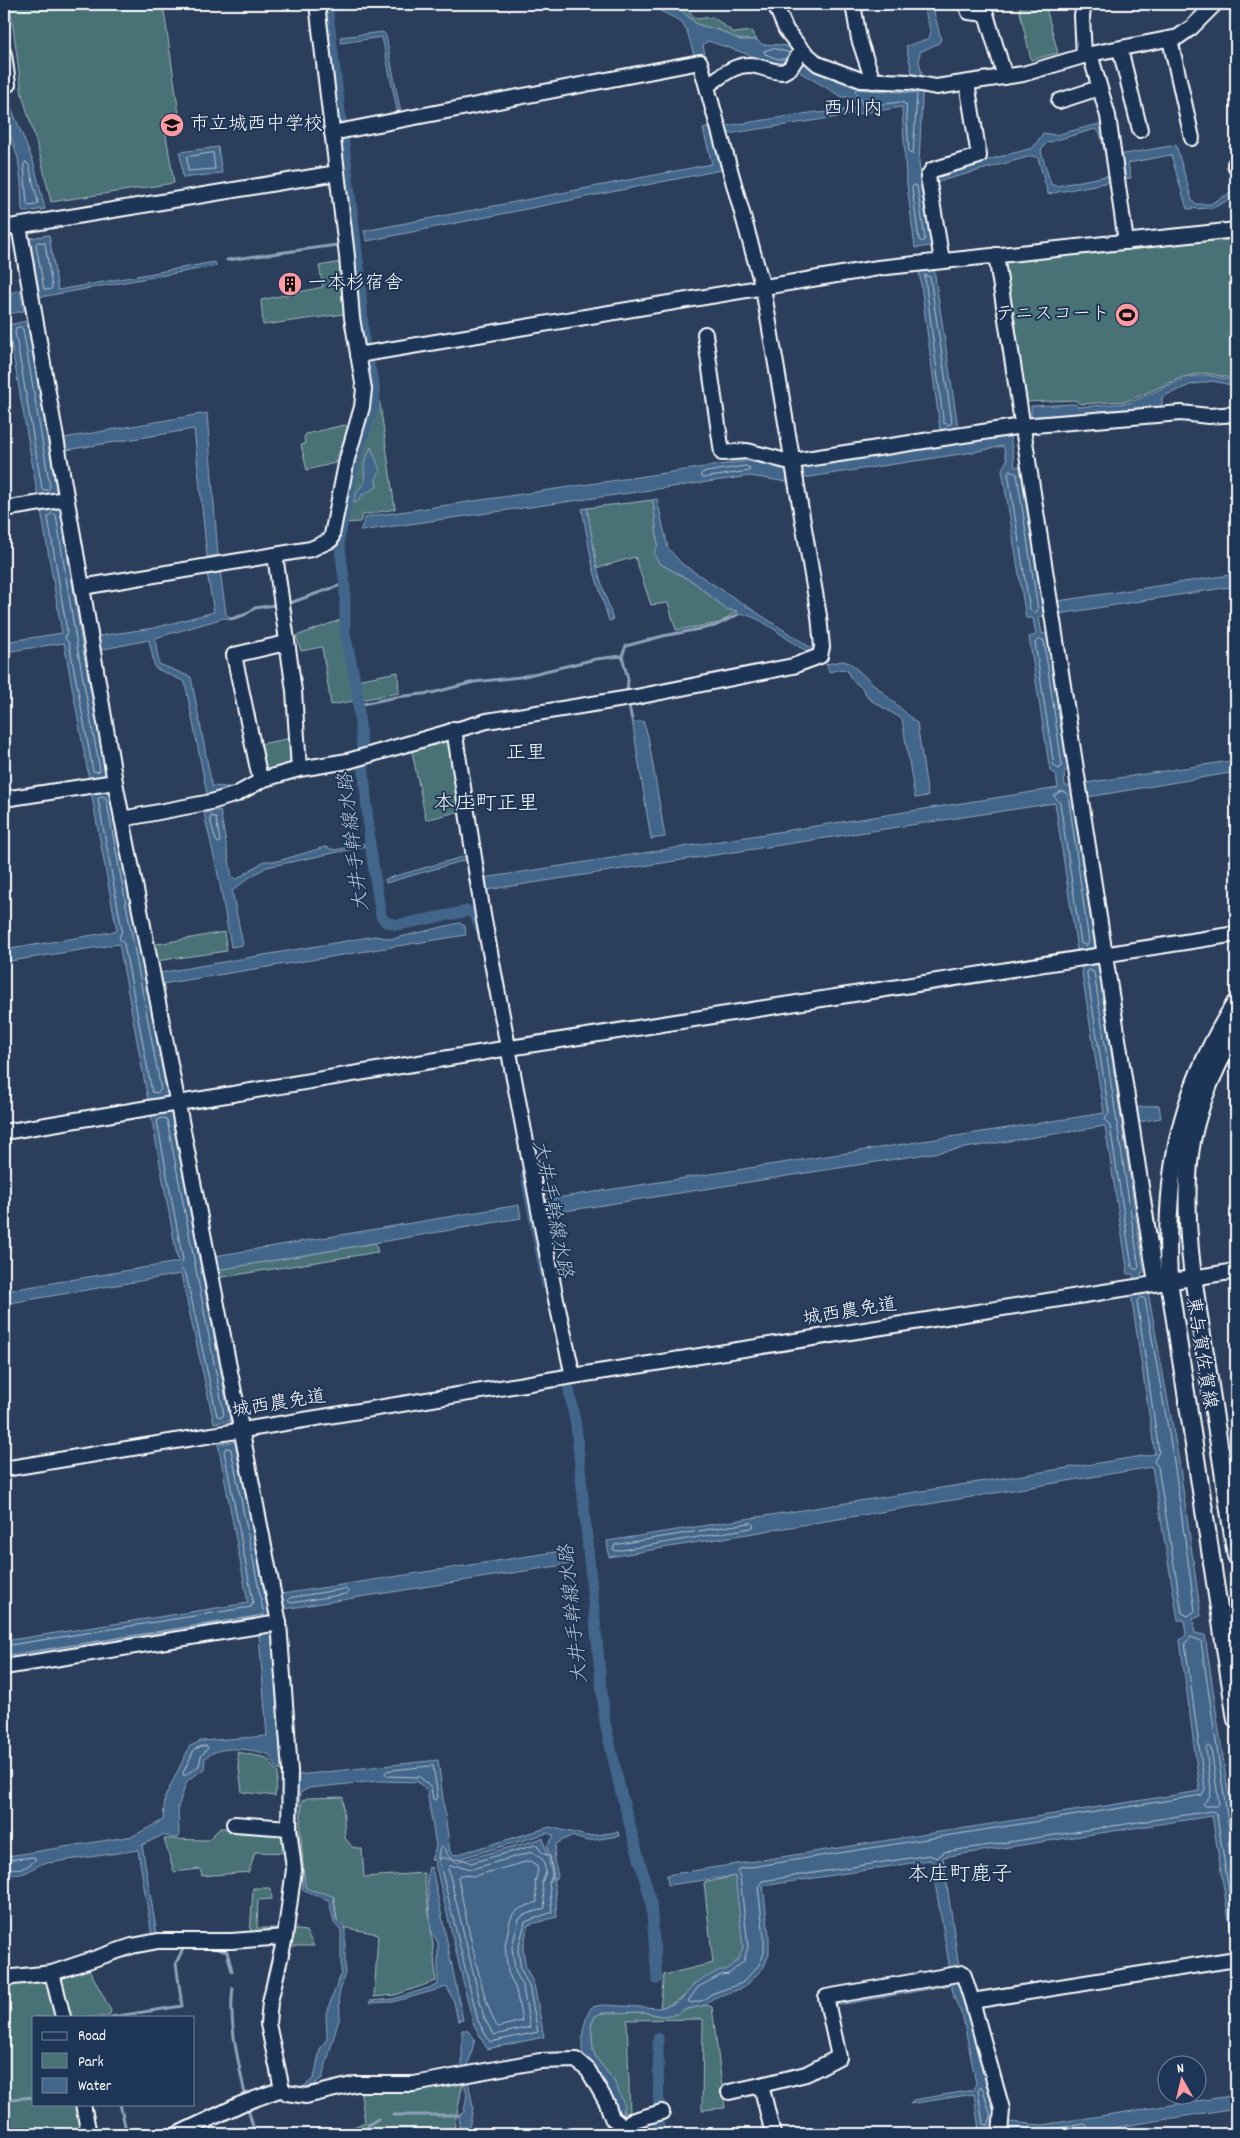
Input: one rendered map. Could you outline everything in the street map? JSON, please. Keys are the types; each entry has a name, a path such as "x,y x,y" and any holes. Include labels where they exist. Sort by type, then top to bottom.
{"main road":[{"name":"東与賀佐賀線","path":"1236,1002 1216,1035 1198,1071 1183,1118 1175,1151 1167,1241 1151,1284 1236,1720"},
{"name":"東与賀佐賀線","path":"1236,1030 1212,1079 1201,1111 1190,1153 1186,1206 1193,1277 1236,1556"}],"street":[{"path":"82,587 311,549 331,540 348,459 362,407 364,388 363,353 352,318 337,173 339,132 317,4"},
{"path":"775,4 786,30 801,52 818,64 840,74 872,81 910,82 936,87 1005,77 1043,69 1087,55 1170,40 1192,28 1215,4"},
{"path":"853,4 859,39 872,81"},
{"path":"966,4 969,12 986,14 1005,77"},
{"path":"1084,4 1082,16 1087,55 1108,116 1126,242"},
{"path":"1170,40 1192,138"},
{"path":"1120,49 1140,130"},
{"path":"707,86 728,71 741,66 753,65 783,72 790,68 801,52"},
{"path":"4,54 8,84 4,86"},
{"path":"122,819 211,802 238,794 264,779 299,769 364,756 454,729 531,713 628,698 793,666 820,656 822,647 819,616 763,288 700,62 339,132"},
{"path":"942,261 929,180 932,170 979,156 967,83"},
{"path":"1058,102 1099,88"},
{"path":"4,228 337,173"},
{"path":"19,226 115,782 279,1624 290,1776 289,1828 294,1869 284,1937 270,2002 268,2024 282,2089 288,2093 306,2096 356,2084 414,2084 540,2061 576,2060 588,2070 603,2096 612,2118 625,2130 631,2121 658,2113"},
{"path":"363,353 878,268 1236,230"},
{"path":"996,255 1022,426 1094,957 1151,1284"},
{"path":"705,334 722,454 747,451 786,461 794,461 1022,426 1172,413 1209,416 1236,414"},
{"path":"4,509 66,499"},
{"path":"275,555 294,691 299,769"},
{"path":"264,779 259,774 234,655 286,643"},
{"path":"454,729 477,918 555,1295 566,1377"},
{"path":"4,800 115,782"},
{"path":"4,1132 503,1050 1236,934"},
{"name":"城西農免道","path":"4,1469 566,1377 1236,1271"},
{"path":"4,1667 279,1624"},
{"path":"234,1824 289,1828"},
{"path":"4,1978 52,1973 132,1946 158,1941 231,1941 284,1937"},
{"path":"972,2001 1236,1959"},
{"path":"52,1973 63,2016"},
{"path":"729,2092 806,2074 839,2057 826,1997 963,1973 1002,2109 1001,2129"},
{"path":"761,2085 773,2134"},
{"path":"178,2134 247,2102 282,2089"},
{"path":"83,2106 89,2134"}],"green space":[{"path":"10,4 163,4 179,114 163,117 174,183 51,202 22,94"},
{"path":"665,4 683,7 696,19 713,17 734,33 751,31 757,40 740,40 721,31 696,24 691,18"},
{"path":"1032,4 1045,4 1058,53 1031,60 1019,8"},
{"path":"1236,239 1236,379 1205,373 1183,377 1128,401 1080,404 1075,400 1024,402 1002,261"},
{"path":"341,262 344,314 263,325 261,300 323,287 319,266"},
{"path":"379,397 395,509 363,515 360,522 344,523 361,454"},
{"path":"344,425 349,427 335,463 307,470 301,445 305,444 304,437 306,434"},
{"path":"653,500 659,563 695,583 726,609 737,611 720,623 676,630 668,603 651,605 635,557 597,568 587,508"},
{"path":"343,619 343,634 351,681 398,672 399,693 331,705 322,647 301,651 296,636"},
{"path":"452,733 464,810 426,820 411,747"},
{"path":"291,738 294,760 292,765 266,773 261,768 256,745"},
{"path":"224,932 227,951 156,961 152,945"},
{"path":"375,1243 378,1252 217,1278 217,1270"},
{"path":"237,1752 267,1758 278,1773 275,1796 242,1792"},
{"path":"343,1797 345,1838 352,1847 362,1849 364,1877 424,1873 436,1981 395,1995 374,1997 378,1934 346,1928 337,1919 334,1897 305,1887 300,1826 302,1801 307,1798"},
{"path":"220,1828 285,1831 289,1853 255,1852 249,1872 202,1876 200,1869 174,1872 164,1839 208,1840"},
{"path":"735,1876 743,1932 742,1953 739,1960 726,1971 676,2001 660,2008 664,1975 713,1963 704,1883"},
{"path":"253,1888 271,1888 272,1899 258,1900 257,1928 275,1928 276,1933 250,1935"},
{"path":"292,1929 306,1931 314,1946 288,1946"},
{"path":"87,1965 111,2011 108,2016 68,2016 59,1977"},
{"path":"49,1979 57,2016 32,2016 32,2106 76,2106 83,2134 6,2134 4,2116 4,1983"},
{"path":"706,2005 712,2007 725,2108 702,2110 703,2019 627,2020 630,2114 625,2117 614,2081 596,2058 593,2050 591,2025 595,2016 602,2013 644,2012 661,2016 677,2014 683,2010"},
{"path":"464,2077 453,2134 337,2134 365,2122 360,2088"}],"water":[{"path":"647,4 665,4 680,9 696,24 721,31 740,40 757,40 763,45 791,46 824,73 913,77 906,46 928,39 931,33 923,4 932,4 941,39 939,43 920,52 919,61 923,80 919,163 931,246 915,248 906,177 902,107 727,134 726,126 816,112 852,109 856,106 855,99 852,97 842,97 786,64 777,64 708,41 703,45 705,55 695,58 687,31 682,22"},
{"path":"383,32 386,36 401,114 398,115 382,37 341,43 340,37"},
{"path":"4,92 34,164 45,209 23,212 22,210 18,158 4,117"},
{"path":"1099,124 1104,126 1109,154 1105,154 1100,133 1095,129 1046,143 1041,151 1051,184 1056,186 1111,175 1110,182 1048,194 1038,158 1032,156 937,182 935,174 1033,148 1043,133 1055,135"},
{"path":"711,127 721,170 367,241 364,231 712,164 703,129"},
{"path":"1176,145 1192,200 1195,204 1210,204 1236,190 1236,196 1213,208 1187,209 1171,155 1128,163 1131,178 1123,179 1119,155"},
{"path":"218,147 222,173 183,178 180,152"},
{"path":"49,235 58,290 215,262 216,266 40,297 30,238"},
{"path":"934,269 958,427 953,429 954,444 1010,436 1015,467 1020,466 1044,616 1039,617 1042,634 1048,633 1068,768 1064,773 1065,786 1071,786 1095,947 1090,949 1093,965 1098,965 1144,1272 1141,1273 1143,1292 1148,1292 1179,1461 1201,1616 1193,1619 1195,1633 1205,1635 1236,1846 1236,1950 1234,1951 1212,1816 943,1857 959,1967 950,1969 931,1860 763,1886 769,1935 769,1954 764,1967 745,1987 712,1999 706,2005 683,2010 677,2014 661,2016 644,2012 602,2013 595,2016 591,2025 593,2050 596,2058 614,2081 624,2104 622,2113 625,2117 619,2134 570,2134 601,2129 606,2126 615,2114 608,2089 590,2068 583,2055 583,2033 592,2007 602,2005 660,2008 673,2004 682,1999 695,1983 720,1970 726,1970 739,1959 743,1948 735,1876 668,1885 667,1875 1200,1791 1180,1640 1186,1635 1184,1620 1178,1620 1152,1467 609,1557 607,1541 1155,1454 1131,1295 1137,1293 1133,1274 1128,1274 1105,1126 546,1214 543,1200 1104,1113 1081,967 1086,966 1084,950 1077,950 1055,803 486,890 484,878 1058,788 1056,774 1050,771 1029,637 1036,635 1033,618 1026,618 1002,469 1007,460 1003,446 803,478 801,466 948,444 946,430 940,429 919,270"},
{"path":"20,290 24,311 8,314 7,308 4,309 4,295"},
{"path":"27,321 57,494 38,497 8,325"},
{"path":"1206,375 1236,381 1236,386 1212,381 1190,385 1162,397 1162,406 1031,417 1031,406 1075,404 1079,407 1129,403 1185,378"},
{"path":"207,413 218,555 207,557 194,429 66,450 64,438"},
{"path":"371,447 380,470 376,479 377,487 362,495 356,503 353,502 358,490 365,482 364,464"},
{"path":"746,461 786,468 787,482 750,476 360,531 366,517"},
{"path":"657,499 668,548 682,564 813,649 809,652 763,622 745,615 737,615 737,611 726,609 695,583 659,563 654,554 658,545 653,500"},
{"path":"60,507 82,645 107,776 89,779 64,643 4,652 4,642 62,633 41,510"},
{"path":"587,508 597,568 613,620 609,621 593,568 582,509"},
{"path":"220,571 226,614 231,619 224,618 155,638 159,664 191,677 212,786 240,788 216,795 207,794 185,682 155,668 149,640 99,650 98,636 154,628 214,612 207,573"},
{"path":"1236,574 1236,586 1059,614 1058,601"},
{"path":"843,661 850,663 917,723 928,796 915,798 902,719 869,699 862,688 851,679 847,670 841,669 829,672 826,664"},
{"path":"632,720 635,723 643,721 648,736 665,837 651,839"},
{"path":"1236,760 1236,772 1088,797 1086,783"},
{"path":"109,790 168,1097 148,1100 119,944 4,962 4,950 117,931 91,792"},
{"path":"220,810 232,877 237,879 264,861 278,861 325,847 335,850 367,843 367,846 267,867 250,877 232,891 243,945 231,947 219,879 204,813"},
{"path":"469,855 469,859 386,883 385,879"},
{"path":"459,923 465,926 466,935 162,984 159,973 375,936 392,939"},
{"path":"1159,1105 1161,1118 1138,1122 1136,1108"},
{"path":"171,1112 230,1421 214,1423 181,1274 4,1304 4,1291 178,1262 151,1115"},
{"path":"519,1205 521,1218 217,1270 215,1256"},
{"path":"235,1442 271,1619 4,1661 4,1641 248,1603 218,1444"},
{"path":"568,1550 570,1564 284,1609 282,1594"},
{"path":"273,1632 280,1749 284,1767 279,1771 268,1754 244,1749 227,1749 205,1758 204,1769 187,1781 178,1807 179,1837 172,1838 163,1835 142,1845 157,1935 152,1936 138,1850 41,1864 25,1873 15,1875 4,1871 4,1855 8,1856 133,1836 163,1820 165,1797 190,1746 201,1741 267,1736 259,1635"},
{"path":"438,1760 450,1852 455,1855 550,1827 587,1836 618,1832 619,1836 587,1841 571,1836 556,1844 554,1860 558,1876 554,1880 547,1846 554,1836 548,1833 455,1860 444,1857 438,1858 435,1861 431,1860 436,1846 427,1791 418,1782 378,1781 309,1788 300,1793 298,1825 305,1887 333,1897 336,1920 345,1929 345,1973 339,1995 340,2016 322,2078 315,2084 315,2091 303,2092 302,2088 314,2078 320,2049 327,2039 326,2014 341,1973 341,1931 334,1923 329,1900 303,1889 295,1825 298,1775"},
{"path":"543,1838 555,1888 557,1917 528,1925 523,1949 526,1968 534,1984 544,2037 487,2049 473,2023 435,1863 442,1858 457,1862"},
{"path":"429,1867 432,1868 463,2020 458,2021 454,2002 447,1987 393,2002 369,2003 370,2001 393,1999 438,1985 438,1943 431,1930 427,1876"},
{"path":"959,1979 996,2117 995,2132 979,2130 974,2094 910,2104 913,2100 973,2090 976,2083 963,2018 951,1985 834,2006 833,2002"},
{"path":"462,2030 467,2030 475,2039 467,2070 462,2071"},
{"path":"468,2081 473,2107 468,2134 456,2134 460,2127 459,2115 464,2112 467,2094 464,2084"},
{"path":"1236,2095 1236,2108 1074,2134 1005,2133 1009,2122 1042,2125 1165,2106 1208,2106 1208,2099"}],"waterway":[{"name":"大井手幹線水路","path":"327,4 360,276 364,341 375,391 374,406 356,457 339,540 345,587 345,633 357,690 370,844 381,916 386,922 398,925 468,911 474,914 482,931"},
{"path":"227,260 337,245"},
{"path":"287,604 338,586"},
{"path":"231,619 244,615 255,608 274,605"},
{"path":"358,705 396,697 432,693 474,682 520,677 596,659 622,656 626,646 663,636 715,626 737,615"},
{"path":"622,656 628,679 627,695"},
{"path":"628,701 632,720"},
{"name":"大井手幹線水路","path":"526,1176 547,1285"},
{"name":"大井手幹線水路","path":"565,1369 576,1426 605,1723 621,1793 651,1902 657,1979"},
{"path":"117,2016 182,2006 176,1963 184,1947"},
{"path":"214,1948 227,1952 232,1971"},
{"path":"233,1988 233,2029 246,2099"},
{"name":"大井手幹線水路","path":"658,2038 659,2134"},
{"path":"4,2097 11,2099 32,2097"},
{"path":"247,2105 255,2134"},
{"path":"120,2106 127,2134"},
{"path":"393,2115 459,2115"},
{"path":"367,2134 368,2125 378,2119"}],"place":[{"name":"市立城西中学校","path":"172,125"},
{"name":"一本杉宿舎","path":"290,284"},
{"name":"テニスコート","path":"1127,315"}],"district":[{"name":"西川内","path":"853,110"},
{"name":"正里","path":"526,754"},
{"name":"本庄町正里","path":"486,805"},
{"name":"本庄町鹿子","path":"960,1876"}]}
